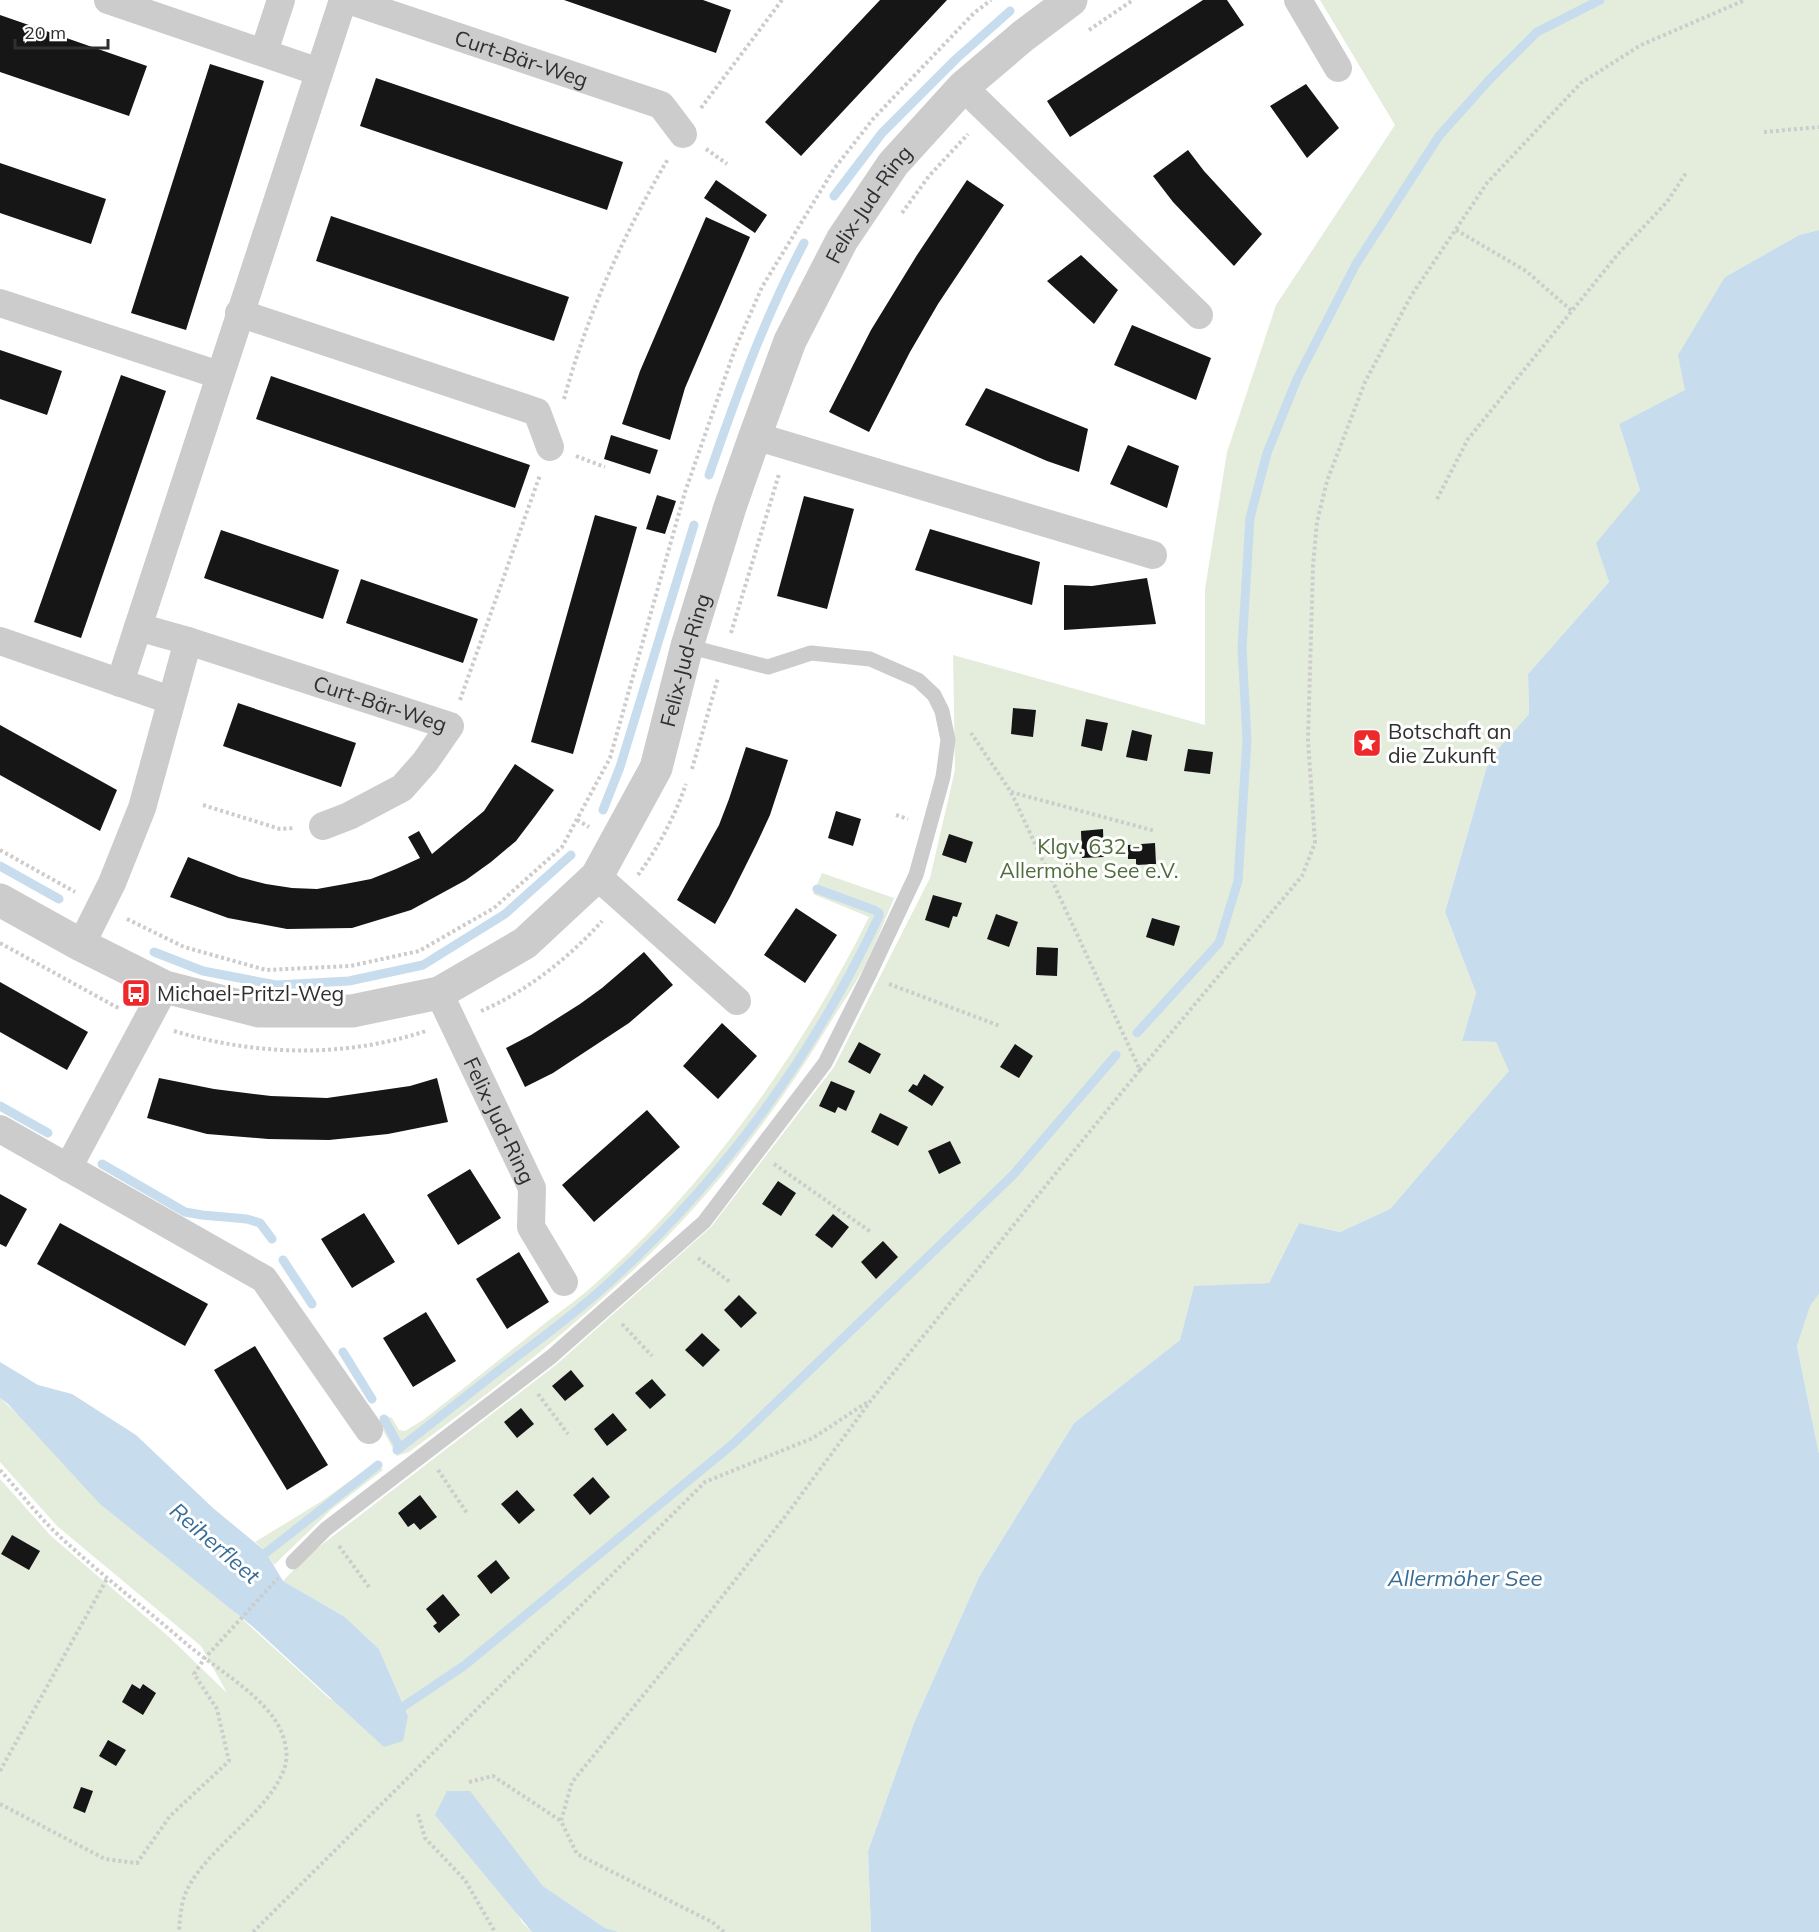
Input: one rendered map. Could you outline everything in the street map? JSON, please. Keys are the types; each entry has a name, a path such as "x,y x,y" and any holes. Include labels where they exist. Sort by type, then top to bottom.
{"street":[{"path":"108,0 319,72"},
{"path":"264,52 281,0"},
{"path":"120,683 343,0"},
{"name":"Curt-Bär-Weg","path":"348,0 662,105 683,134"},
{"path":"1298,0 1338,68"},
{"name":"Felix-Jud-Ring","path":"0,900 81,945 165,987 259,1011 352,1011 439,993 525,943 597,876 656,768 687,646 754,436 789,341 842,240 893,164 963,87 1064,2"},
{"path":"963,87 1199,315"},
{"path":"0,303 219,375"},
{"path":"239,313 537,412 550,447"},
{"path":"754,436 1153,555"},
{"name":"Curt-Bär-Weg","path":"138,627 450,726 425,762 402,788 349,816 323,826"},
{"path":"0,641 171,700"},
{"path":"81,945 142,808 188,641"},
{"path":"597,876 737,1001"},
{"path":"68,1168 165,987"},
{"name":"Felix-Jud-Ring","path":"439,993 532,1188 531,1227 564,1282"},
{"path":"0,1129 264,1279 369,1430"}],"lane":[{"path":"293,1562 326,1529 551,1358 704,1222 825,1062 916,875 943,777 948,740 942,711 934,695 918,680 870,659 811,653 768,667 687,646"}],"path":[{"path":"563,401 573,366 610,269 645,198 683,134 717,84 782,0"},
{"path":"0,850 100,906 184,947 266,970 350,966 419,951 494,908 562,847 610,758 685,492 735,349 762,287 834,169 873,119 974,14 991,0"},
{"path":"1088,30 1132,0"},
{"path":"561,1821 572,1782 756,1554 872,1399 1140,1070 1302,876 1315,843 1308,740 1313,566 1317,522 1327,481 1365,382 1411,296 1487,183 1581,83 1641,45 1745,0"},
{"path":"902,214 929,176 989,111"},
{"path":"1764,132 1819,127"},
{"path":"1437,499 1468,439 1618,254 1667,202 1686,173"},
{"path":"1456,230 1526,271 1572,311"},
{"path":"0,943 146,1023 235,1046 284,1051 330,1051 365,1047 412,1036 485,1009 518,992 547,971 592,932 622,898 649,861 679,805 696,756 787,446"},
{"path":"450,726 550,447"},
{"path":"942,711 968,729 1011,792 1140,1070"},
{"path":"1011,792 1155,831"},
{"path":"203,805 280,829 323,826"},
{"path":"868,976 1000,1026"},
{"path":"756,1152 872,1232"},
{"path":"678,1244 730,1282"},
{"path":"607,1308 652,1356"},
{"path":"525,1377 567,1434"},
{"path":"253,1932 705,1482 813,1438 872,1399"},
{"path":"426,1452 467,1514"},
{"path":"0,1470 54,1530 204,1659 248,1692 273,1717 285,1739 284,1770 275,1788 198,1872 187,1889 181,1909 180,1932"},
{"path":"326,1529 369,1587"},
{"path":"0,1804 105,1859 137,1863 170,1816 229,1761 218,1709 194,1674 225,1635 293,1562"},
{"path":"0,1771 108,1577"},
{"path":"469,1782 493,1776 561,1821 577,1854 712,1922 724,1932"},
{"path":"418,1814 425,1838 465,1880 495,1932"}],"green space":[{"name":"Klgv. 632 - Allermöhe See e.V.","path":"1320,0 1819,0 1819,230 1799,235 1725,277 1686,390 1619,424 1640,490 1597,543 1609,582 1528,674 1529,714 1489,759 1445,912 1476,993 1462,1041 1496,1042 1510,1071 1390,1209 1340,1232 1299,1223 1269,1283 1194,1287 1180,1340 1074,1423 979,1577 914,1723 868,1851 871,1932 619,1932 605,1928 543,1886 470,1792 447,1791 522,1922 532,1932 0,1932 0,1479 51,1536 168,1636 227,1693 201,1646 57,1526 0,1462 0,1398 330,1699 408,1716 379,1649 345,1617 283,1581 307,1556 557,1364 711,1227 834,1067 930,878 955,770 953,655 1205,725 1205,589 1227,452 1276,305 1395,125"},
{"path":"822,873 894,898 872,952 855,983 758,1130 705,1196 615,1287 540,1352 488,1393 409,1452 397,1456 379,1423 380,1419 387,1416 392,1418 399,1430 405,1431 423,1420 584,1293 638,1243 677,1202 750,1112 814,1016 869,917 813,894"},
{"path":"1819,1294 1819,1454 1797,1346 1810,1305"},
{"path":"376,1462 383,1470 332,1509 274,1565 265,1551 255,1542 322,1501"}],"water":[{"name":"Allermöher See","path":"1819,230 1819,1294 1810,1306 1797,1346 1819,1454 1819,1932 871,1932 868,1851 914,1723 979,1577 1074,1423 1180,1340 1194,1286 1269,1283 1299,1223 1340,1232 1390,1209 1509,1071 1496,1042 1462,1041 1476,993 1445,912 1489,759 1529,714 1528,674 1609,582 1596,543 1640,490 1619,424 1685,390 1678,355 1725,277 1799,235"},
{"name":"Reiherfleet","path":"0,1362 38,1385 72,1394 136,1435 213,1508 265,1551 283,1581 345,1617 379,1649 408,1716 403,1741 384,1747 252,1626 100,1504 0,1398"},
{"path":"447,1791 470,1791 543,1886 605,1928 619,1932 532,1932 435,1815"}],"building":[{"path":"564,0 703,0 731,10 716,53"},
{"path":"880,0 947,0 801,156 765,122"},
{"path":"1203,0 1227,0 1244,25 1070,137 1047,101"},
{"path":"0,15 147,66 129,116 0,72"},
{"path":"210,64 264,81 186,330 131,313"},
{"path":"376,78 623,162 607,210 360,126"},
{"path":"1306,84 1339,128 1307,158 1270,106"},
{"path":"1188,150 1204,171 1262,234 1234,266 1173,202 1153,176"},
{"path":"0,163 106,199 91,244 0,213"},
{"path":"716,180 767,215 755,233 704,198"},
{"path":"967,180 1004,205 938,304 910,352 869,432 829,412 871,330"},
{"path":"331,216 569,297 554,341 316,261"},
{"path":"706,217 750,237 685,388 670,440 622,424 640,371"},
{"path":"1081,255 1118,290 1094,324 1047,281"},
{"path":"1132,325 1211,358 1196,400 1114,365"},
{"path":"0,350 62,371 47,415 0,399"},
{"path":"121,375 166,391 81,638 34,622"},
{"path":"271,376 530,465 515,508 256,419"},
{"path":"986,388 1088,429 1079,472 1047,461 965,425"},
{"path":"611,435 658,450 650,474 604,459"},
{"path":"1128,445 1179,466 1167,508 1110,484"},
{"path":"657,495 676,501 665,534 646,529"},
{"path":"804,496 854,509 827,609 777,596"},
{"path":"595,515 637,527 573,754 531,742"},
{"path":"930,529 1040,562 1032,605 915,570"},
{"path":"221,530 339,570 323,619 204,578"},
{"path":"1147,578 1156,624 1064,630 1064,585 1092,586"},
{"path":"361,579 478,619 463,663 346,623"},
{"path":"238,703 356,743 341,787 223,746"},
{"path":"1013,708 1036,710 1033,737 1011,734"},
{"path":"1086,719 1108,723 1102,751 1081,746"},
{"path":"0,725 117,790 100,831 0,775"},
{"path":"1132,730 1152,735 1147,761 1126,757"},
{"path":"746,747 788,760 770,815 715,924 677,900 719,825"},
{"path":"1188,749 1213,752 1210,774 1184,771"},
{"path":"515,764 554,790 516,841 491,862 466,880 411,910 352,928 287,929 228,918 170,897 188,857 239,877 292,888 317,889 371,879 420,858 408,837 419,831 432,854 484,811"},
{"path":"836,811 861,819 853,846 828,838"},
{"path":"1103,829 1104,857 1082,858 1081,831"},
{"path":"949,834 973,842 966,863 942,855"},
{"path":"1155,843 1156,864 1136,865 1136,859 1128,859 1128,845"},
{"path":"933,895 962,903 957,917 953,916 949,928 925,920"},
{"path":"796,908 837,935 805,983 764,955"},
{"path":"996,914 1018,922 1009,947 987,939"},
{"path":"1152,918 1180,926 1174,946 1146,937"},
{"path":"1037,947 1058,948 1057,976 1036,975"},
{"path":"644,952 673,985 629,1023 553,1073 525,1087 506,1048 580,1004"},
{"path":"0,982 88,1032 67,1070 0,1032"},
{"path":"722,1023 757,1056 718,1099 683,1066"},
{"path":"859,1042 881,1054 870,1074 848,1062"},
{"path":"1015,1044 1033,1056 1019,1078 1000,1067"},
{"path":"924,1074 944,1087 932,1106 908,1091 913,1084 917,1086"},
{"path":"159,1078 214,1089 271,1096 327,1098 410,1086 437,1078 448,1122 388,1134 329,1140 268,1139 207,1134 147,1118"},
{"path":"831,1081 855,1091 846,1111 838,1107 835,1113 819,1106"},
{"path":"647,1110 680,1147 594,1222 562,1185"},
{"path":"880,1113 908,1127 898,1146 871,1132"},
{"path":"950,1141 961,1163 939,1174 928,1151"},
{"path":"470,1169 501,1218 458,1245 427,1195"},
{"path":"778,1181 796,1193 781,1216 762,1204"},
{"path":"0,1194 27,1209 6,1247 0,1244"},
{"path":"364,1213 395,1262 352,1288 321,1239"},
{"path":"833,1214 849,1227 832,1248 815,1235"},
{"path":"60,1223 208,1304 185,1346 37,1264"},
{"path":"883,1241 898,1257 876,1279 861,1262"},
{"path":"519,1252 549,1302 507,1329 476,1279"},
{"path":"739,1295 757,1313 741,1328 724,1310"},
{"path":"426,1312 456,1361 413,1387 383,1338"},
{"path":"702,1333 720,1350 703,1367 685,1350"},
{"path":"255,1346 328,1465 287,1490 214,1370"},
{"path":"571,1370 584,1386 565,1401 552,1386"},
{"path":"652,1379 666,1395 650,1409 635,1393"},
{"path":"521,1408 534,1424 517,1438 504,1422"},
{"path":"613,1413 627,1430 607,1446 594,1429"},
{"path":"593,1477 610,1497 590,1515 573,1495"},
{"path":"517,1490 535,1510 519,1524 501,1504"},
{"path":"420,1495 437,1517 420,1530 414,1523 408,1527 398,1513"},
{"path":"12,1535 40,1551 29,1570 1,1554"},
{"path":"496,1560 510,1578 491,1594 477,1576"},
{"path":"443,1594 460,1615 439,1633 433,1626 437,1623 426,1609"},
{"path":"132,1684 140,1689 143,1684 156,1693 143,1715 122,1702"},
{"path":"108,1740 126,1750 116,1766 99,1756"},
{"path":"81,1787 93,1791 85,1813 73,1808"}],"waterway":[{"path":"1137,1033 1219,943 1238,881 1247,739 1242,648 1250,518 1267,453 1297,379 1356,264 1439,136 1490,79 1537,32 1600,0"},
{"path":"834,196 882,133 956,59 1010,11"},
{"path":"709,475 752,357 776,300 804,243"},
{"path":"603,810 620,767 694,525"},
{"path":"154,952 203,971 276,985 349,981 423,965 505,914 571,855"},
{"path":"0,866 59,899"},
{"path":"397,1450 589,1301 611,1281 691,1200 763,1112 796,1065 826,1016 879,916 879,913 874,910 817,889"},
{"path":"395,1712 465,1665 734,1443 1013,1175 1116,1055"},
{"path":"0,1106 48,1133"},
{"path":"102,1164 185,1212 247,1219 260,1223 272,1239"},
{"path":"283,1260 312,1304"},
{"path":"343,1352 372,1399"},
{"path":"384,1419 400,1448"},
{"name":"Reiherfleet","path":"258,1559 378,1465"}],"place":[{"name":"Botschaft an die Zukunft","path":"1367,743"},
{"name":"Michael-Pritzl-Weg","path":"136,993"}]}
